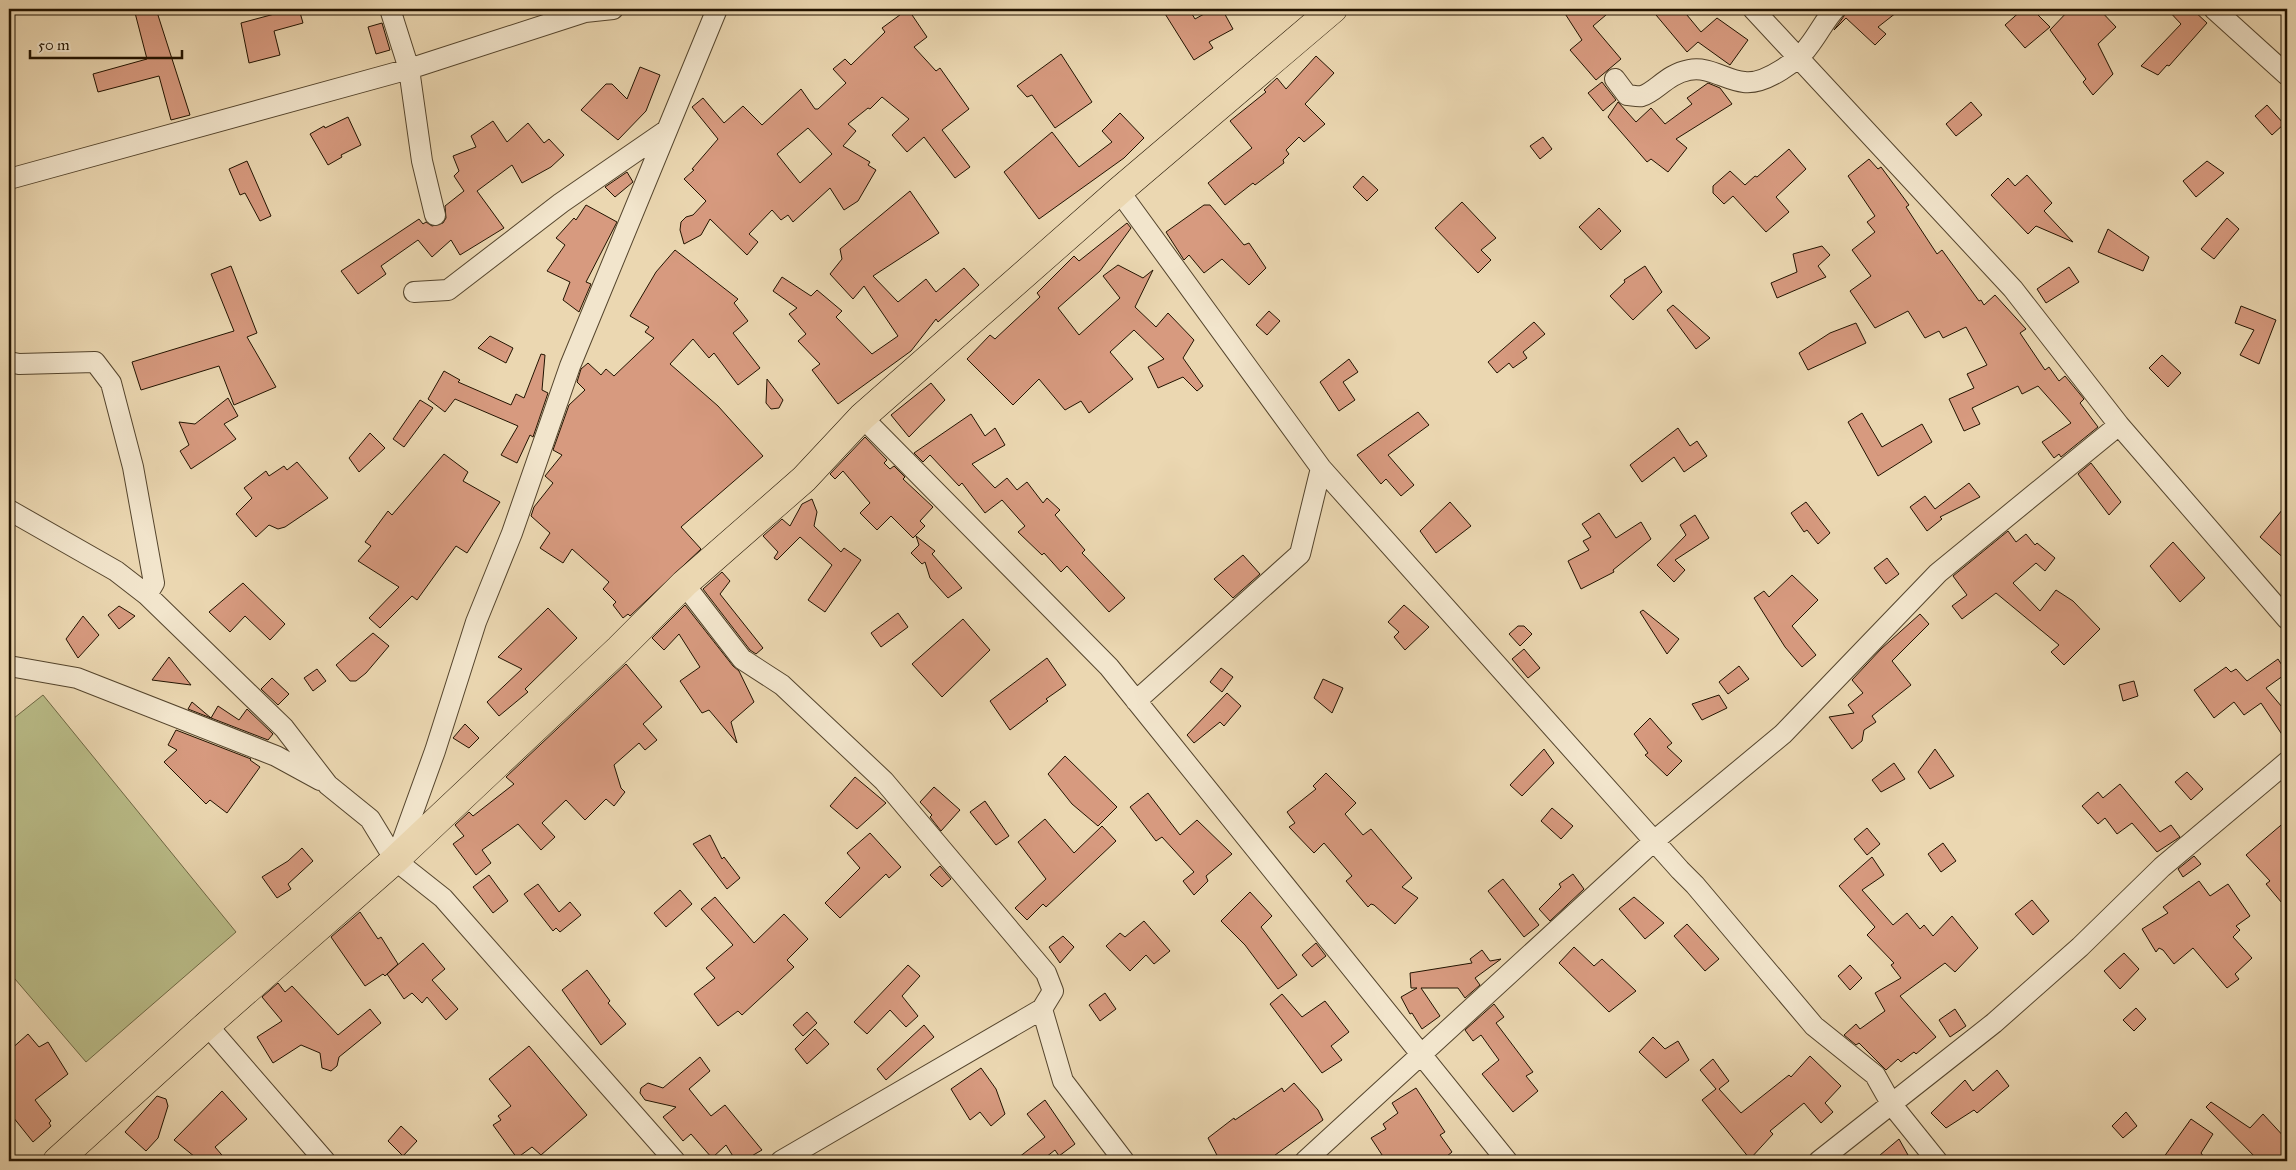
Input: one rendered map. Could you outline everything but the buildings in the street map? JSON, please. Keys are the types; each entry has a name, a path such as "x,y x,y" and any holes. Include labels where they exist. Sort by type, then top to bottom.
{"highway":[{"path":"57,1161 207,1025 395,860 619,650 684,584 804,479 862,417 1119,191 1333,9"}],"street":[{"path":"390,9 409,69 422,161 435,215"},
{"path":"9,179 409,69 585,12 614,9"},
{"path":"395,860 435,751 476,622 512,532 570,366 717,9"},
{"path":"1753,9 2013,289 2119,425 2287,619"},
{"path":"1615,80 1627,95 1643,96 1674,74 1691,70 1708,70 1745,82 1761,81 1799,57 1812,43 1823,22 1835,9"},
{"path":"2214,9 2287,75"},
{"path":"414,292 448,290 561,203 668,130"},
{"path":"1119,191 1320,468 1654,841 1695,884 1814,1026 1875,1075 1892,1105 1937,1161"},
{"path":"12,366 95,362 111,383 133,467 154,583 147,595"},
{"path":"862,417 1108,667 1507,1161"},
{"path":"1306,1161 1654,841 1783,734 1938,573 2119,425"},
{"path":"1136,701 1300,554 1320,468"},
{"path":"9,510 116,570 147,595 284,728 328,785"},
{"path":"684,584 742,659 782,685 884,781 1040,965 1046,973 1053,991 1042,1009 780,1161"},
{"path":"9,666 77,678 276,756 328,785 370,820 395,860 443,898 675,1161"},
{"path":"1819,1161 1994,1023 2080,947 2162,868 2287,762"},
{"path":"1042,1009 1063,1081 1124,1161"},
{"path":"207,1025 324,1161"}],"green space":[{"path":"43,695 236,932 86,1062 9,972 9,722"}]}
